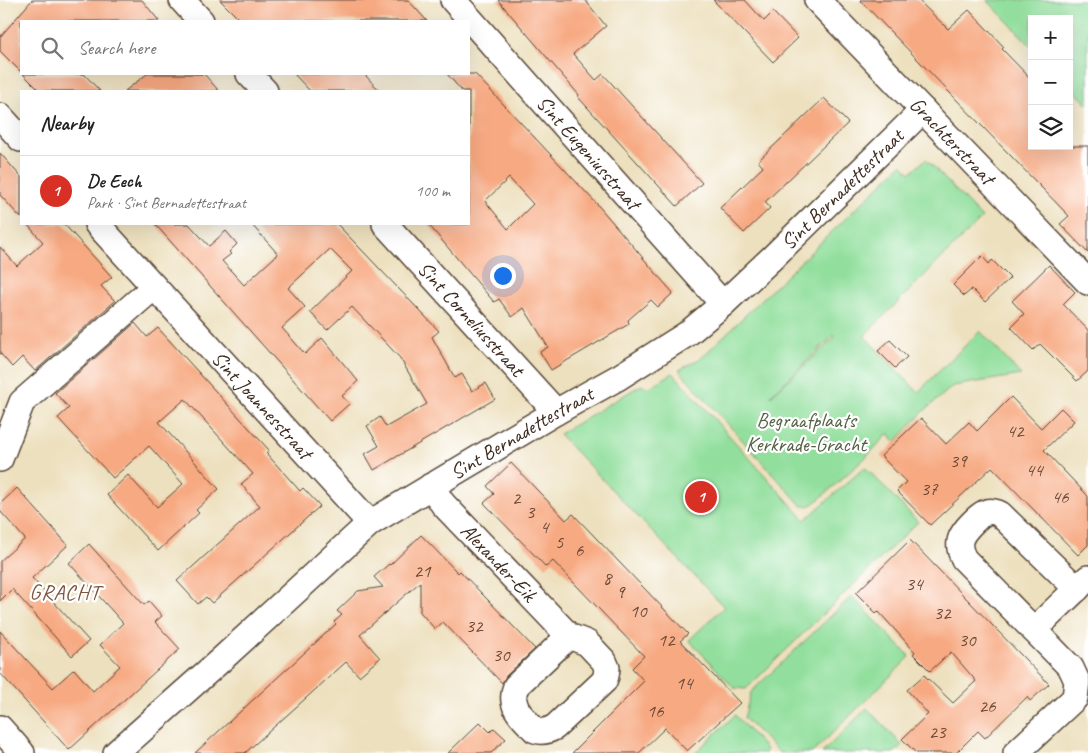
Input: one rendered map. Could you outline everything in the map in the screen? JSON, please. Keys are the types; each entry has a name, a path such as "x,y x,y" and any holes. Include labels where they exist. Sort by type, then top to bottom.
{"street":[{"path":"182,0 200,20"},
{"name":"Sint Eugeniusstraat","path":"453,0 723,304"},
{"name":"Grachterstraat","path":"817,0 1088,282"},
{"path":"250,75 264,90"},
{"name":"Sint Bernadettestraat","path":"116,753 230,652 370,523 556,412 619,377 687,334 723,304 923,110"},
{"path":"0,116 20,139"},
{"name":"Sint Joannesstraat","path":"98,225 370,523"},
{"name":"Sint Corneliusstraat","path":"386,225 556,412"},
{"path":"0,458 22,402 154,287"},
{"name":"Alexander-Eik","path":"431,486 443,504 569,636"},
{"path":"1016,753 1075,698 1077,681 1070,668 964,558 960,544 962,533 982,513 993,511 1000,514 1082,584 1034,630"},
{"path":"0,728 22,753"}],"green space":[{"path":"987,0 1088,0 1088,105 1073,89 1073,15 1028,15 1028,43"},
{"name":"Begraafplaats Kerkrade-Gracht","path":"926,159 982,218 865,337 918,392 980,331 1021,375 953,386 924,411 895,442 889,433 864,459 816,502 809,506 803,506 679,370 701,358 902,164 910,173","holes":["834,335 835,337 771,396"]},
{"path":"673,373 805,520 865,467 918,522 746,689 734,688 689,640 724,607 559,434 641,385 648,388"},
{"path":"852,596 910,657 812,753 780,753 744,718 751,692"},
{"path":"867,708 902,745 894,753 822,753"},
{"path":"735,715 765,748 766,753 695,753"}],"building":[{"path":"32,0 142,0 158,20 20,20 20,71 0,51 0,37"},
{"path":"220,0 408,0 426,20 240,20"},
{"path":"498,0 585,0 606,26 573,54 596,80 603,74 702,183 677,206 578,97 579,95"},
{"path":"713,0 745,0 764,21 773,12 798,38 773,62"},
{"path":"860,0 918,0 948,29 969,10 1028,76 1028,150 1073,150 1073,146 1088,146 1088,253 1060,224 1069,216"},
{"path":"475,74 596,203 673,293 658,307 651,300 628,320 629,324 551,370 540,352 548,347 524,308 512,317 499,299 494,302 429,225 470,225 470,90 461,90 448,75","holes":["509,178 533,204 508,229 485,201"]},
{"path":"24,75 85,75 99,90 39,90"},
{"path":"146,75 205,75 218,90 126,90"},
{"path":"295,75 365,75 379,90 309,90"},
{"path":"824,98 848,123 765,202 770,208 744,233 720,208 763,167 758,161"},
{"path":"0,153 20,176 20,217 0,195"},
{"path":"28,225 65,225 112,277 101,286 115,301 35,371 22,357 12,367 0,353 0,247 17,266 43,242"},
{"path":"156,225 190,225 209,246 226,231 237,244 229,252 231,254 222,261 244,285 278,254 252,225 338,225 439,331 432,337 455,378 462,374 472,391 486,383 495,399 374,470 365,454 379,446 367,426 380,417 386,427 427,404 400,358 352,307 327,330 310,312 352,271 330,249 288,288 305,307 282,328 305,354 322,338 358,381 342,396 349,404 330,421"},
{"path":"982,256 989,264 992,260 1010,278 985,302 972,289 964,296 953,285"},
{"path":"1049,265 1075,292 1063,304 1088,330 1088,371 1077,381 1040,344 1033,350 1011,327 1024,314 1012,301"},
{"path":"135,323 147,337 158,328 269,450 266,453 300,491 303,488 320,506 212,603 206,597 198,604 177,581 260,506 241,484 253,474 185,399 159,422 219,489 196,510 199,513 158,551 107,495 128,475 157,507 183,484 149,446 113,478 58,418 69,408 55,393"},
{"path":"890,340 907,357 895,368 878,351"},
{"path":"1011,397 1041,428 1061,408 1074,421 1044,450 1088,496 1088,545 1078,555 992,467 930,525 897,491 906,482 881,456 921,418 946,444 969,422 977,431"},
{"path":"511,463 566,520 573,514 688,634 680,641 740,703 687,751 665,728 639,753 572,753 644,681 632,668 644,656 553,561 546,567 484,503 494,494 487,486"},
{"path":"17,488 68,545 32,578 89,641 72,656 12,589 0,601 0,561 25,539 0,511 0,504"},
{"path":"421,535 458,573 460,571 535,649 506,676 502,683 443,622 435,629 420,612 420,582 360,635 380,658 359,676 346,662 245,753 195,753 336,624 334,622 342,615 337,611 358,591 383,587 374,577 390,565"},
{"path":"910,540 1049,684 1030,701 1027,697 985,738 978,731 956,753 916,753 902,739 928,714 907,690 924,675 953,703 976,681 951,652 930,671 913,654 915,652 878,611 876,613 856,593"},
{"path":"89,544 144,605 149,601 162,616 155,622 180,649 69,750 0,673 0,631 53,688 74,669 93,691 120,666 100,645 123,623 69,563"},
{"path":"480,722 490,732 494,728 506,739 491,753 448,753"}],"place":[{"name":"De Eech","path":"701,497"}],"district":[{"name":"GRACHT","path":"65,591"}]}
